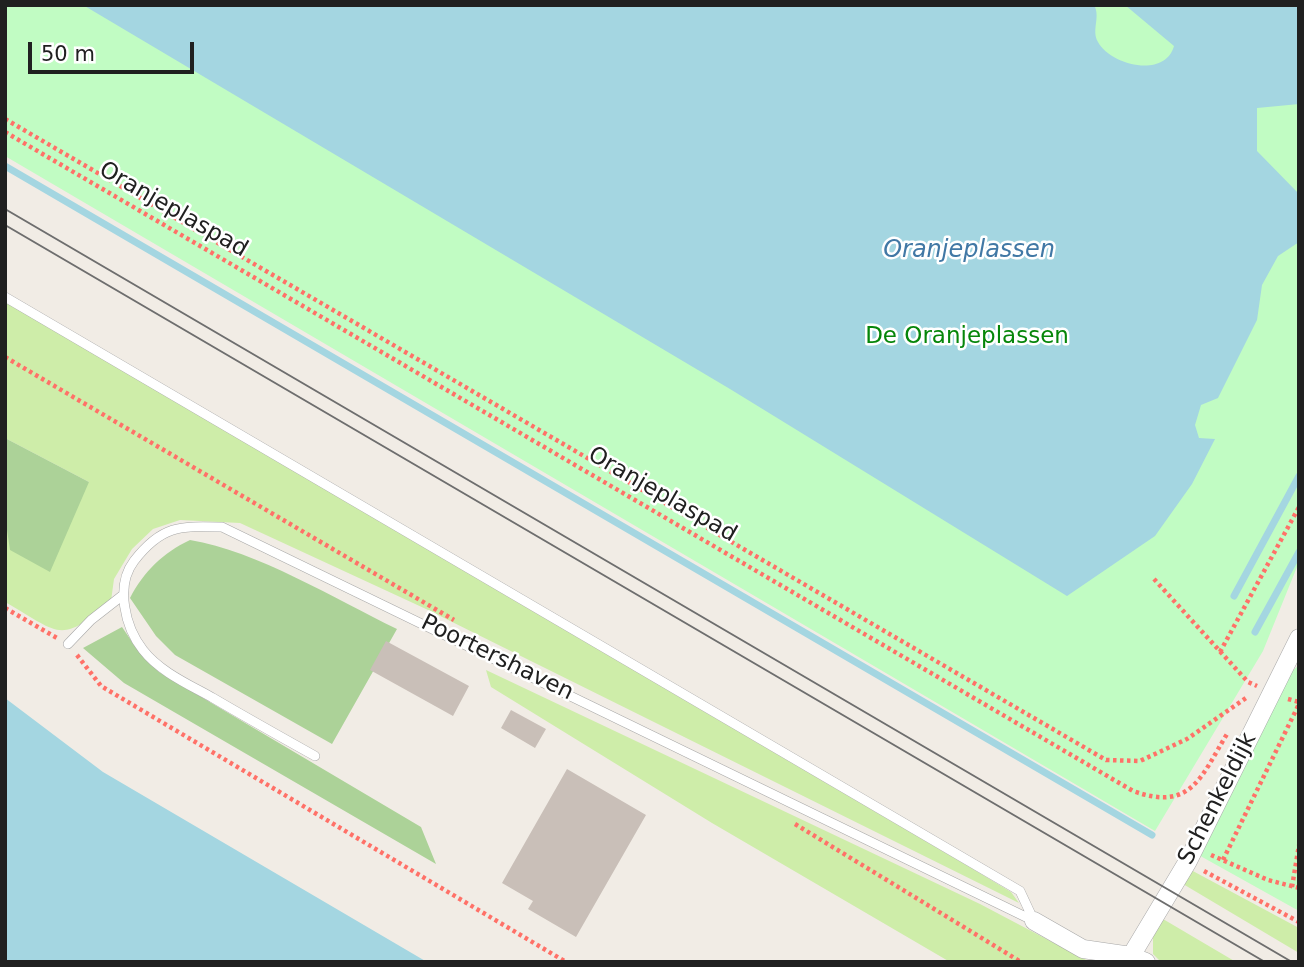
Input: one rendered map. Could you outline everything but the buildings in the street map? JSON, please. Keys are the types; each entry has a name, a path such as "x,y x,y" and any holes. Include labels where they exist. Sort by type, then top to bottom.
{"street":[{"name":"Schenkeldijk","path":"1138,959 1299,638"},
{"name":"Poortershaven","path":"1034,921 1083,949 1138,959"}],"lane":[{"path":"5,297 1020,891 1034,921"},
{"name":"Poortershaven","path":"123,595 129,568 148,543 180,526 222,527 1034,921"},
{"path":"68,644 91,620 123,595 130,625 144,651 172,675 315,756"}],"path":[{"path":"5,119 1106,761 1140,761 1187,739 1250,695 1243,706"},
{"name":"Oranjeplaspad","path":"5,132 1133,791 1156,799 1173,799 1196,786 1230,729"},
{"path":"1220,652 1299,507"},
{"path":"1154,579 1248,682 1272,693"},
{"path":"5,608 68,644 101,686 566,962"},
{"path":"1299,704 1223,860 1296,888 1299,845"},
{"path":"1188,862 1299,922"}],"green space":[{"name":"De Oranjeplassen","path":"5,5 1299,5 1299,562 1263,651 1155,831 5,156"},
{"path":"5,302 968,866 1011,892 1019,903 426,609 240,523 180,520 153,529 132,549 114,579 111,601 94,615 69,629 59,630 37,621 5,602 5,516 89,482 5,438"},
{"path":"5,438 89,482 50,572 10,550 5,516"},
{"path":"190,540 242,554 269,565 397,629 332,744 175,655 156,636 130,598 141,579 155,564"},
{"path":"122,627 139,652 159,672 421,827 436,864 124,683 83,648"},
{"path":"1299,665 1299,911 1195,853 1290,673"},
{"path":"486,670 980,904 1090,962 950,962 712,823 491,687"},
{"path":"1191,870 1299,928 1299,953 1183,884"},
{"path":"1163,919 1236,962 1161,962 1153,954 1153,937"}],"water":[{"name":"Oranjeplassen","path":"83,5 1094,5 1097,14 1096,37 1104,50 1125,62 1149,65 1160,63 1169,56 1174,46 1125,5 1299,5 1299,104 1257,108 1257,151 1299,194 1299,242 1278,256 1262,285 1257,320 1218,398 1201,405 1195,425 1199,438 1215,439 1192,484 1155,536 1067,596 730,389"},
{"path":"5,698 103,772 427,962 5,962"}],"waterway":[{"path":"5,166 1152,835"},
{"path":"1234,596 1299,476"},
{"path":"1255,632 1299,552"}],"tram line":[{"path":"5,209 1292,962"},
{"path":"5,225 1265,962"}]}
